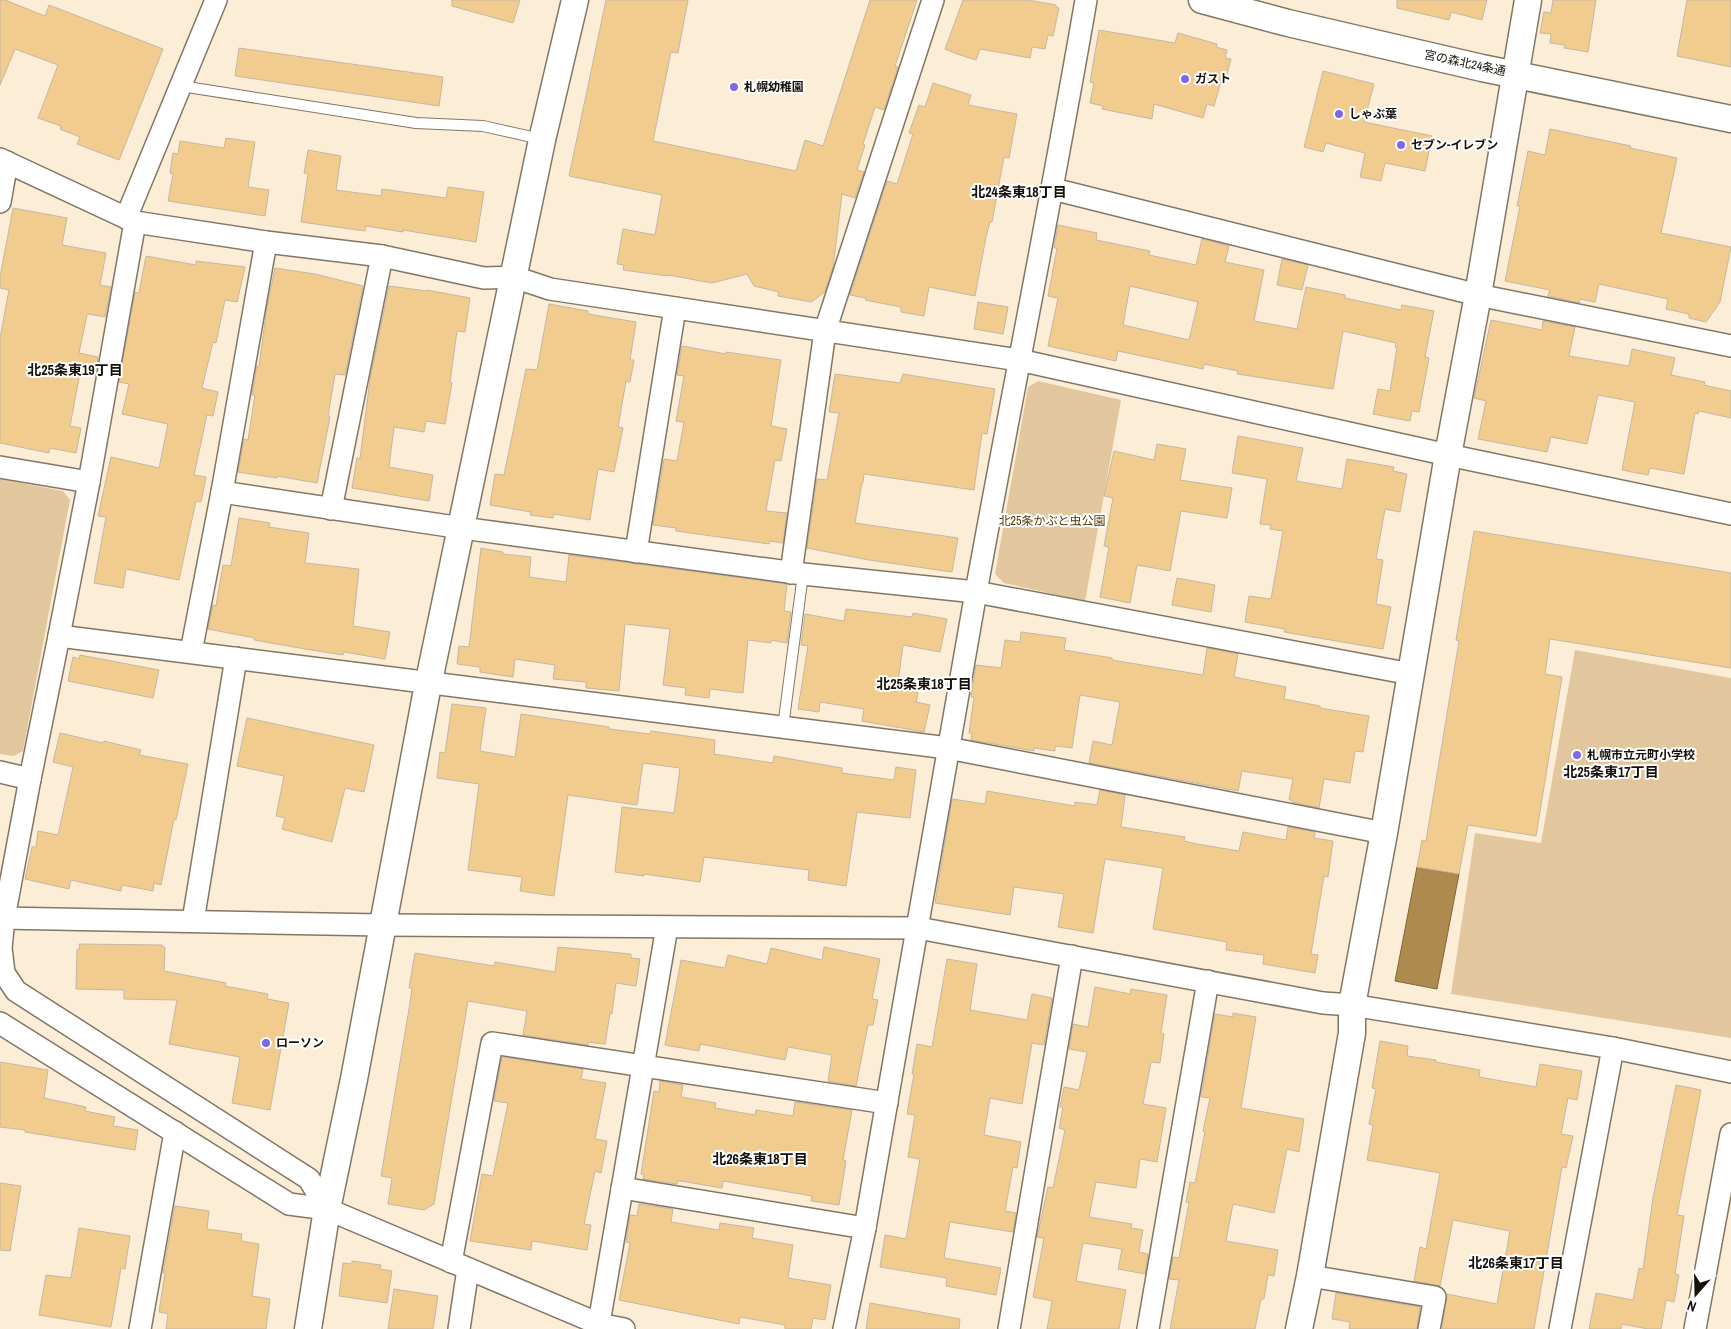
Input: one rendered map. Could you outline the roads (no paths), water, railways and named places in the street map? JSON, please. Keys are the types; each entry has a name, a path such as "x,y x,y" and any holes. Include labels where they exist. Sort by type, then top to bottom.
{"street":[{"path":"216,0 180,86 131,220 88,482 2,918 1,948 4,973 16,990 309,1179 327,1209"},
{"path":"308,1329 327,1209 354,1079 429,682 542,140 575,0"},
{"path":"797,574 825,331 933,0"},
{"path":"844,1329 865,1228 976,592 1018,360 1053,189 1086,0"},
{"name":"宮の森北24条通","path":"1202,0 1288,23 1515,74 1731,119"},
{"path":"1299,1329 1352,1034 1352,1005 1384,833 1528,0"},
{"path":"0,202 4,161 131,220 266,242 382,256 484,278 514,276 550,289 1018,360 1448,455 1731,514"},
{"path":"1053,189 1478,295 1731,346"},
{"path":"191,652 222,492 266,242"},
{"path":"331,509 382,256"},
{"path":"636,552 675,308"},
{"path":"0,467 88,482"},
{"path":"222,492 462,528 797,574 976,592 1411,674"},
{"path":"59,636 948,748 1384,833"},
{"path":"193,921 236,658"},
{"path":"0,772 30,779"},
{"path":"2,918 382,925 918,928 1323,1003 1352,1005 1613,1048 1731,1072"},
{"path":"599,1327 667,927"},
{"path":"1009,1329 1072,956"},
{"path":"1148,1329 1208,981"},
{"path":"0,1023 289,1204 327,1209 599,1327 624,1329"},
{"path":"459,1329 460,1266 492,1043 887,1103"},
{"path":"1560,1329 1613,1048"},
{"path":"140,1329 175,1132"},
{"path":"1694,1329 1731,1134"},
{"path":"622,1188 865,1228"},
{"path":"1310,1276 1435,1298 1429,1329"}],"lane":[{"path":"180,86 416,124 483,126 542,140"},
{"path":"784,727 797,574"}],"place":[{"name":"ガスト","path":"1185,79"},
{"name":"札幌幼稚園","path":"734,87"},
{"name":"しゃぶ葉","path":"1339,114"},
{"name":"セブン-イレブン","path":"1401,145"},
{"name":"札幌市立元町小学校","path":"1577,755"},
{"name":"ローソン","path":"266,1043"}],"district":[{"name":"北24条東18丁目","path":"1019,192"},
{"name":"北25条東19丁目","path":"75,370"},
{"name":"北25条東18丁目","path":"924,684"},
{"name":"北25条東17丁目","path":"1611,772"},
{"name":"北26条東18丁目","path":"760,1159"},
{"name":"北26条東17丁目","path":"1516,1263"}],"park label":[{"name":"北25条かぶと虫公園","path":"1052,521"}]}
